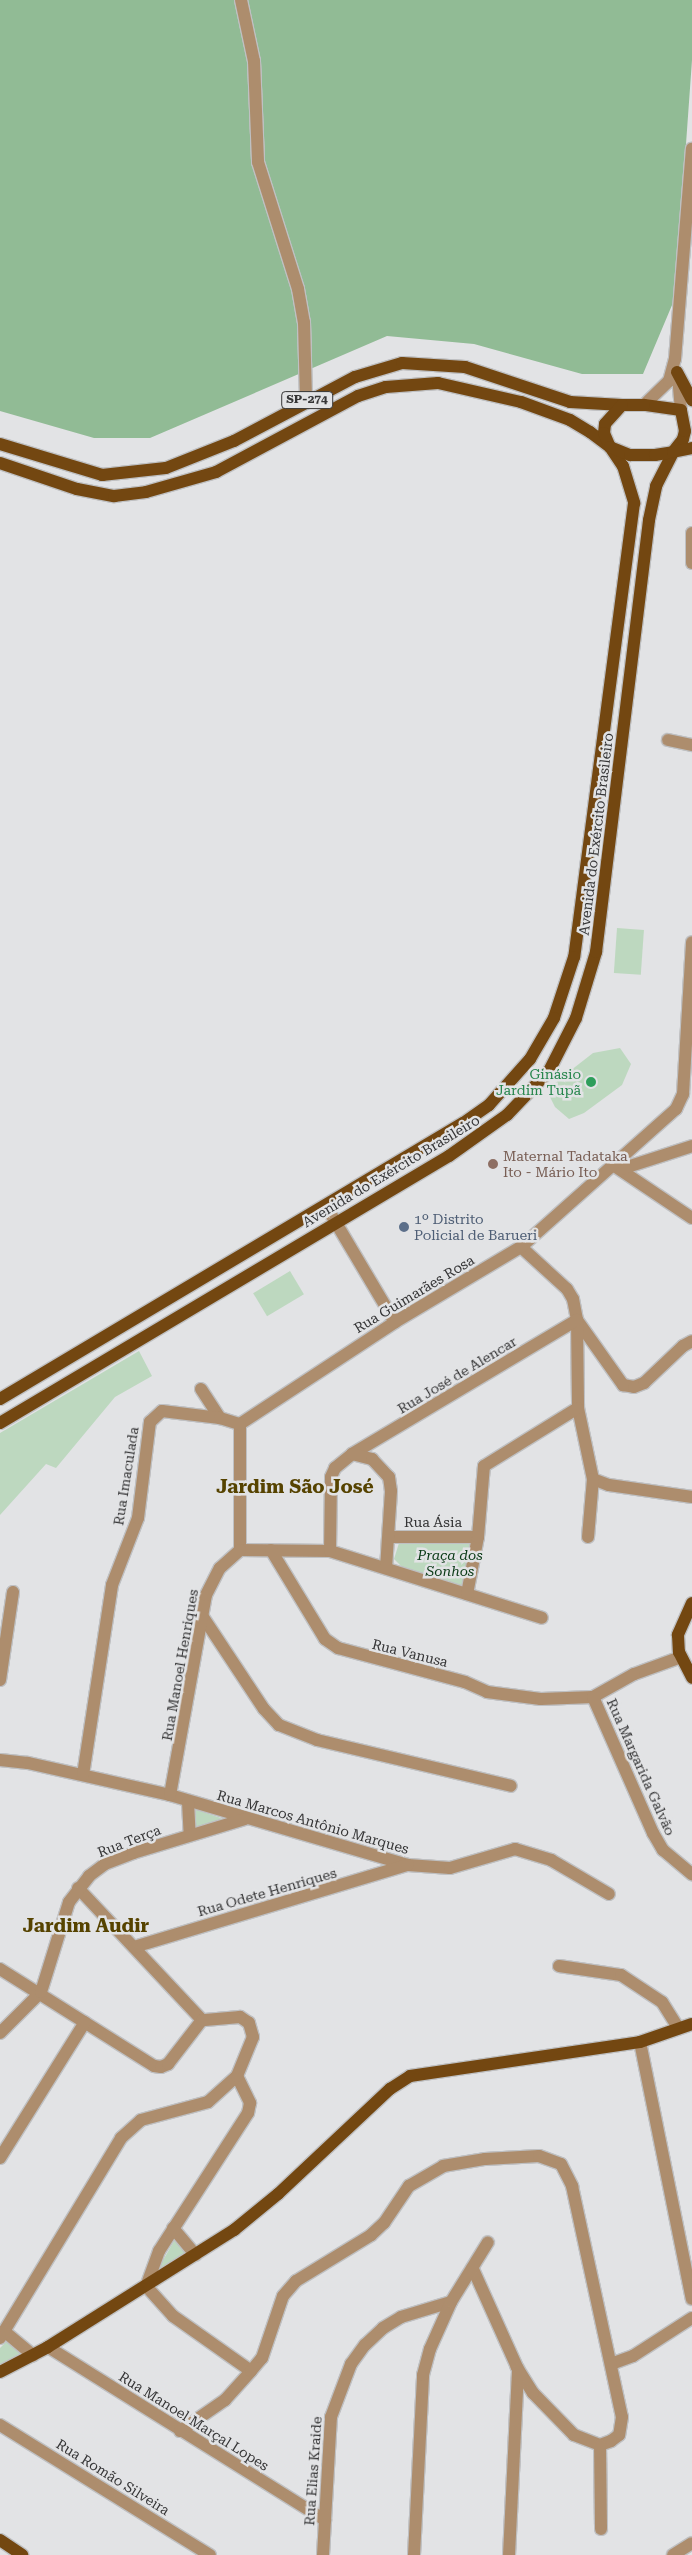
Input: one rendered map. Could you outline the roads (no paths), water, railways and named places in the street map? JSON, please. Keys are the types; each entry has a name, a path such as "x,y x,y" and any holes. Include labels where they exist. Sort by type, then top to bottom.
{"main road":[{"name":"SP-274","path":"0,444 102,475 131,474 166,468 201,457 306,400 383,368 419,362 465,367 570,402 622,405"},
{"path":"678,372 692,400"},
{"name":"SP-274","path":"0,463 77,489 114,496 146,492 216,472 358,396 410,383 457,386 521,402 570,420 610,447"},
{"path":"686,413 644,404 622,405 605,424 604,433 610,447 630,454 673,452 692,448"},
{"name":"Avenida do Exército Brasileiro","path":"0,1422 449,1156 507,1115 549,1070 576,1018 596,952 649,520 656,486 673,452 684,439 686,413"},
{"name":"Avenida do Exército Brasileiro","path":"0,1399 326,1206 489,1105 530,1059 554,1018 575,950 632,532 634,503 630,483 610,447"},
{"path":"692,1603 680,1624 681,1657 692,1678"},
{"path":"0,2372 48,2347 196,2255 260,2209 390,2089 410,2076 640,2042 692,2024"},
{"path":"0,2540 22,2555"}],"street":[{"path":"241,0 254,60 258,162 298,290 304,322 306,400"},
{"path":"644,404 669,381 675,359 692,149"},
{"path":"675,359 686,413"},
{"path":"692,533 692,563"},
{"path":"668,740 692,745"},
{"name":"Rua Guimarães Rosa","path":"240,1424 395,1322 521,1247 617,1167 681,1102 688,1054 692,942"},
{"path":"617,1167 692,1146"},
{"path":"617,1167 692,1218"},
{"path":"326,1206 395,1322"},
{"path":"521,1247 567,1289 573,1299 577,1320 578,1408 593,1479 588,1537"},
{"path":"577,1320 624,1385 634,1387 644,1383 683,1346 692,1341"},
{"name":"Rua José de Alencar","path":"352,1454 577,1320"},
{"path":"201,1389 220,1418"},
{"name":"Rua Ásia","path":"352,1454 372,1459 389,1477 390,1537 478,1537 484,1466 490,1460 578,1408"},
{"name":"Rua Imaculada","path":"83,1775 112,1585 138,1518 150,1422 162,1411 220,1418 240,1424"},
{"path":"240,1424 240,1550 330,1551 542,1618"},
{"path":"330,1551 331,1477 334,1468 352,1454"},
{"path":"593,1479 609,1485 692,1497"},
{"path":"386,1568 390,1537"},
{"path":"466,1594 478,1537"},
{"name":"Rua Manoel Henriques","path":"170,1796 211,1580 240,1550"},
{"name":"Rua Vanusa","path":"271,1550 325,1639 338,1648 465,1682 487,1692 540,1699 593,1697"},
{"path":"0,1680 13,1592"},
{"path":"203,1617 248,1687 278,1725 317,1740 511,1786"},
{"name":"Rua Margarida Galvão","path":"681,1657 634,1674 593,1697 653,1833 663,1850 692,1874"},
{"name":"Rua Marcos Antônio Marques","path":"0,1760 83,1775 170,1796 408,1865 450,1868 515,1849 552,1860 610,1894"},
{"path":"188,1802 190,1835"},
{"name":"Rua Terça","path":"0,2033 41,1992 69,1902 78,1888 105,1864 190,1835 245,1819"},
{"name":"Rua Odete Henriques","path":"134,1947 408,1865"},
{"path":"78,1888 202,2020"},
{"path":"558,1966 621,1975 662,2002 678,2028"},
{"path":"0,1969 41,1992 154,2066 161,2067 168,2064 202,2020 240,2017 249,2023 253,2036 238,2076 208,2102 141,2120 121,2138 2,2334 32,2355"},
{"path":"0,2158 85,2022"},
{"path":"640,2042 692,2299"},
{"path":"238,2076 250,2103 248,2113 159,2251 146,2286 173,2316 251,2371"},
{"path":"180,2430 225,2400 262,2358 283,2296 296,2281 371,2235 384,2223 408,2186 443,2166 486,2158 539,2156 555,2160 570,2176 611,2364 622,2417 619,2434 600,2445"},
{"path":"173,2228 196,2255"},
{"path":"414,2555 423,2375 430,2349 451,2302 488,2242"},
{"path":"473,2269 518,2369 533,2393 562,2425 574,2435 600,2445"},
{"name":"Rua Elias Kraide","path":"323,2555 331,2417 352,2364 365,2345 389,2324 401,2317 451,2302"},
{"path":"611,2364 641,2352 692,2318"},
{"name":"Rua Manoel Marçal Lopes","path":"48,2347 325,2520"},
{"path":"509,2555 518,2369"},
{"name":"Rua Romão Silveira","path":"0,2425 210,2555"},
{"path":"600,2445 601,2530"},
{"path":"673,2555 692,2544"}],"place":[{"name":"Ginásio Jardim Tupã","path":"591,1082"},
{"name":"Maternal Tadataka Ito - Mário Ito","path":"493,1164"},
{"name":"1º Distrito Policial de Barueri","path":"404,1227"}],"district":[{"name":"Jardim São José","path":"295,1487"},
{"name":"Jardim Audir","path":"86,1926"}],"park label":[{"name":"Praça dos Sonhos","path":"450,1564"}]}
